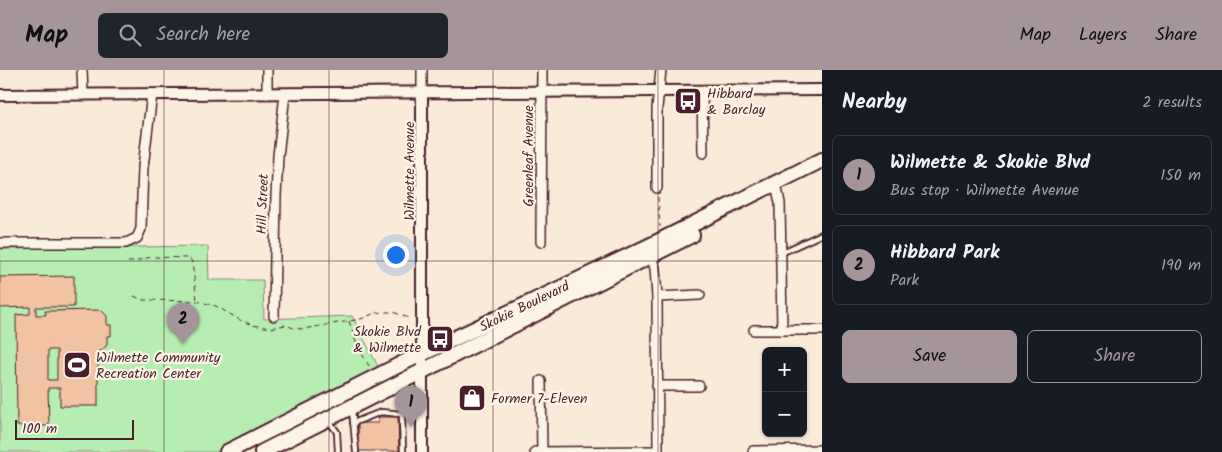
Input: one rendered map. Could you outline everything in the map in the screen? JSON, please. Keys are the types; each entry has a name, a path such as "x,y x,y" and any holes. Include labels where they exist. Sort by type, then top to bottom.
{"main road":[{"name":"Skokie Boulevard","path":"777,188 822,160"},
{"name":"Skokie Boulevard","path":"227,452 422,354 649,251 777,188 822,169"},
{"name":"Skokie Boulevard","path":"262,452 422,372 649,251"}],"street":[{"path":"82,70 82,94"},
{"path":"267,70 267,94"},
{"name":"Wilmette Avenue","path":"422,70 422,452"},
{"name":"Greenleaf Avenue","path":"541,242 542,70"},
{"path":"657,188 657,108 661,70"},
{"path":"702,90 703,153"},
{"path":"0,95 822,90"},
{"path":"0,243 126,243 138,238 143,167 152,94"},
{"name":"Hill Street","path":"274,316 276,196 278,156 285,94"},
{"path":"777,188 780,204 782,330"},
{"path":"535,452 658,452 656,268 649,251"},
{"path":"657,297 700,295"},
{"path":"754,330 822,330"},
{"path":"541,381 542,452"},
{"path":"657,386 699,386"},
{"path":"753,451 822,450"}],"lane":[{"path":"781,253 822,234"},
{"path":"352,407 356,452"},
{"path":"353,423 381,412 402,414 403,452"},
{"path":"327,419 337,432 338,452"}],"path":[{"path":"657,188 660,231"},
{"path":"128,262 136,262 143,258 153,257 189,258 192,262 197,300"},
{"path":"134,296 144,300 197,300 216,306 252,325 270,328 285,325 303,329 384,312 393,312 409,318"},
{"path":"349,320 357,345 369,366"}],"green space":[{"path":"208,246 209,280 263,280 264,319 352,316 380,370 216,452 0,452 0,249"}],"building":[{"name":"Wilmette Community Recreation Center","path":"74,276 74,307 36,307 36,315 46,315 45,311 101,310 107,316 107,325 111,325 111,336 107,336 107,345 101,351 98,351 98,406 60,406 60,388 48,388 49,426 17,426 16,315 30,314 30,307 0,308 0,277","holes":["48,350 57,350 57,380 48,380"]},
{"name":"Former 7-Eleven","path":"471,392 478,397 473,405 465,400"},
{"path":"378,417 398,417 399,451 358,451 358,423 378,423"}],"place":[{"name":"Hibbard & Barclay","path":"688,101"},
{"name":"Skokie Blvd & Wilmette","path":"440,339"},
{"name":"Hibbard Park","path":"183,344"},
{"name":"Wilmette Community Recreation Center","path":"77,365"},
{"name":"Former 7-Eleven","path":"472,398"},
{"name":"Wilmette & Skokie Blvd","path":"411,427"}]}
